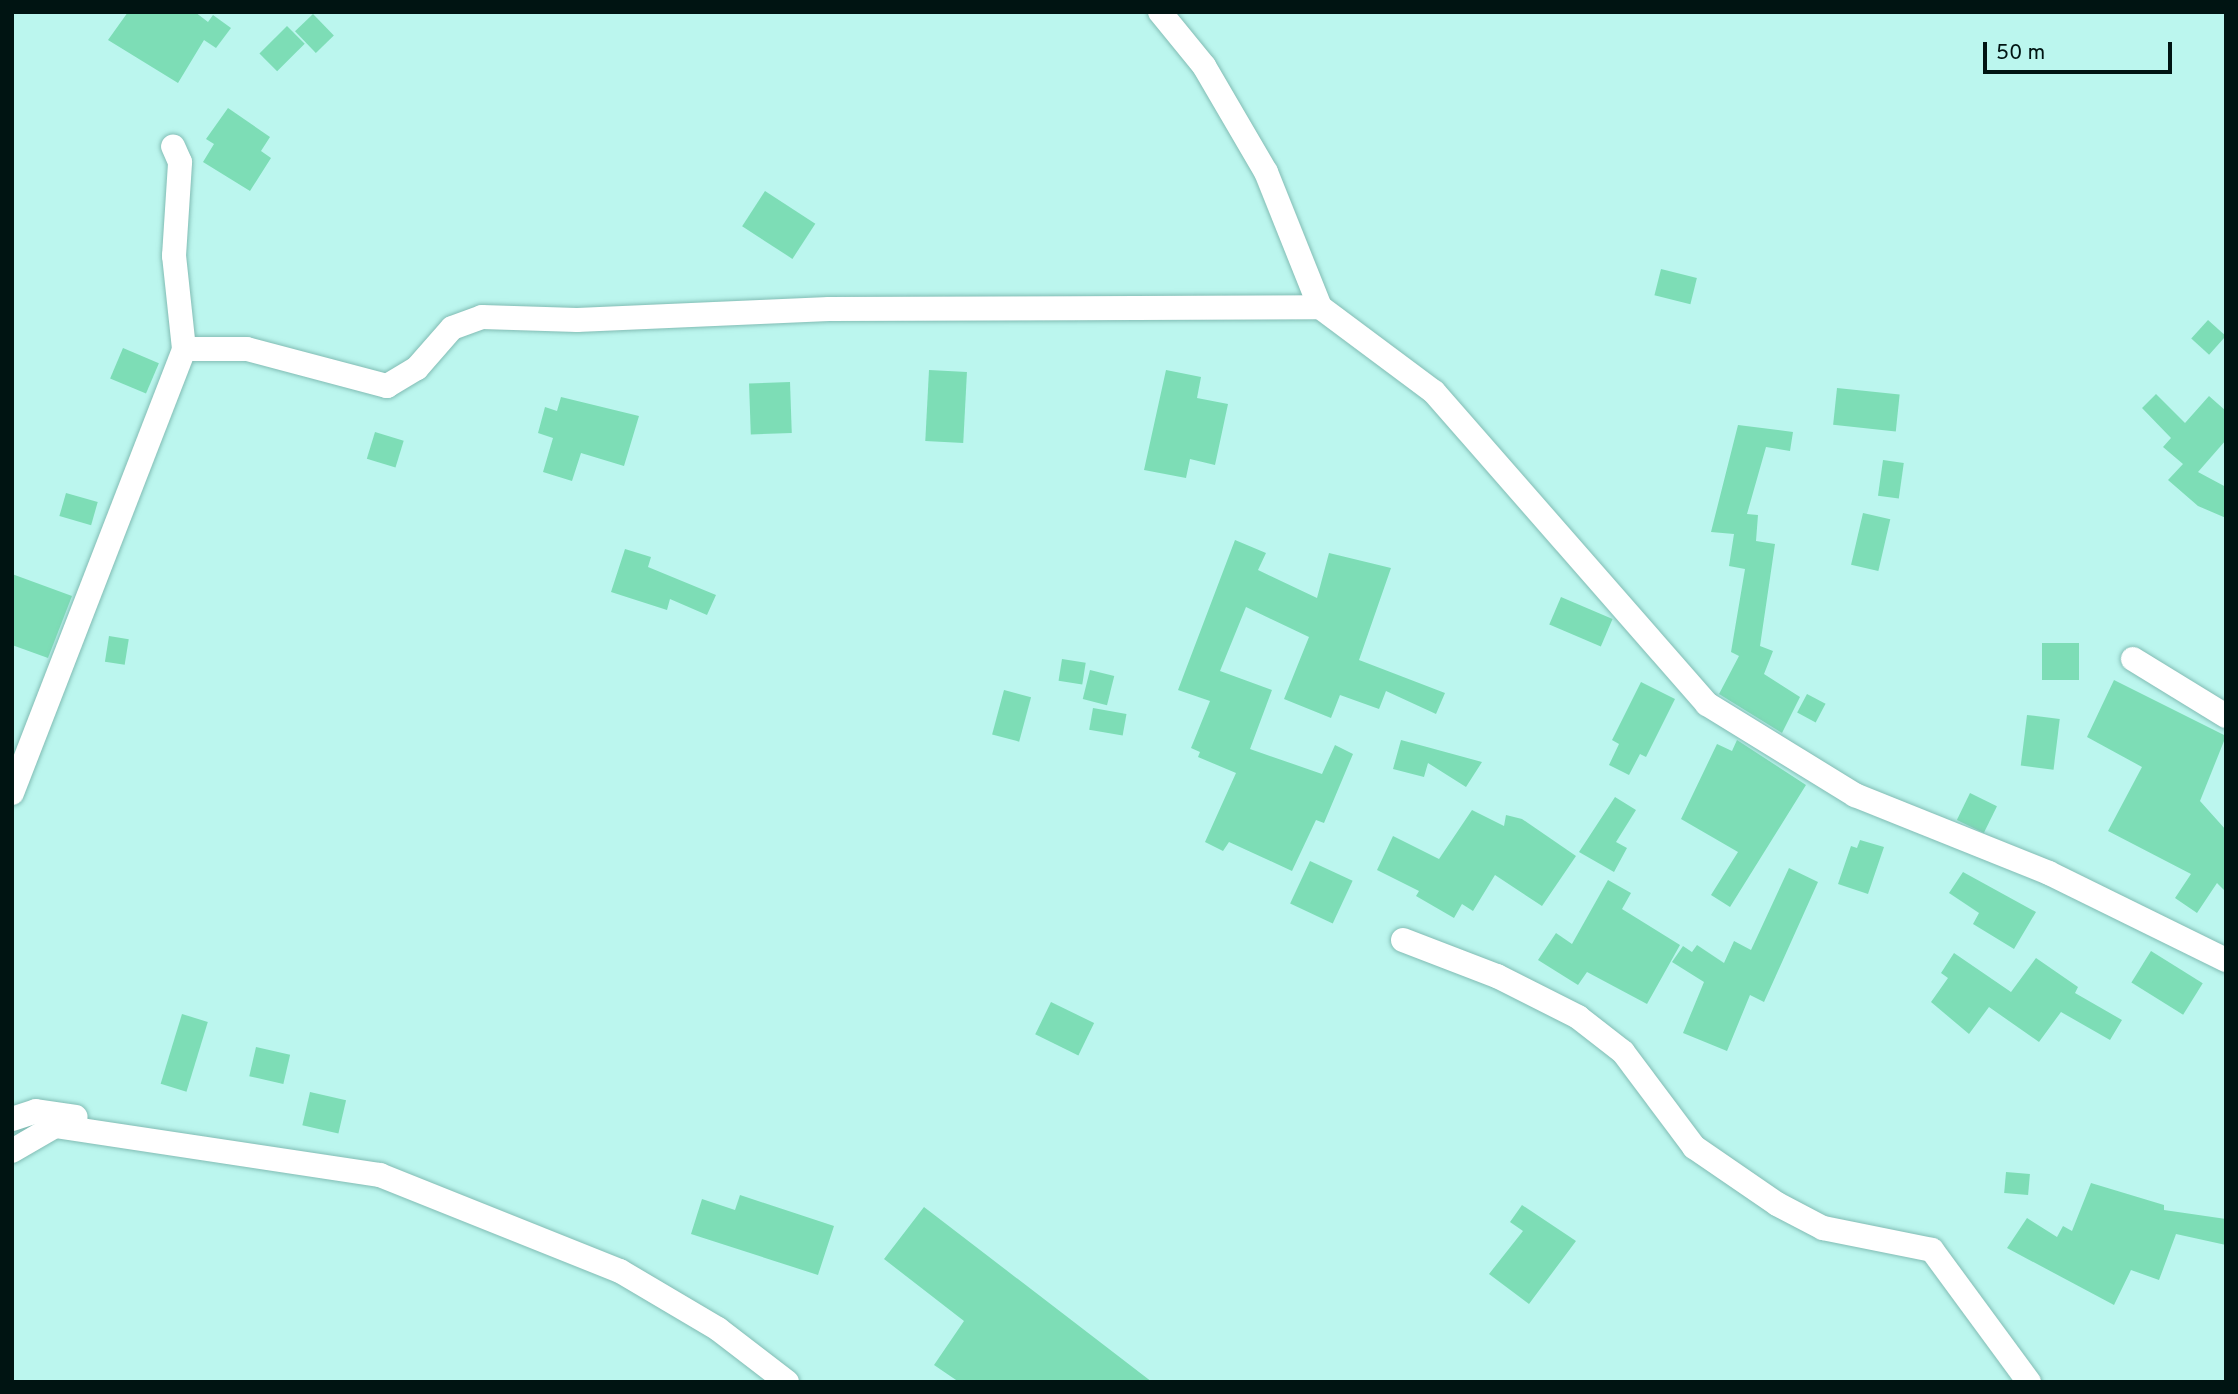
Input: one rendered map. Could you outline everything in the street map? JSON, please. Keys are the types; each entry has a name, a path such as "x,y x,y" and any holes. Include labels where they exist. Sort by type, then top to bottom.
{"street":[{"path":"1160,12 1204,66 1266,172 1320,307 1434,392 1707,704 1855,795 2037,868 2226,960"},
{"path":"12,793 184,348 174,256 180,162 173,146"},
{"path":"184,348 247,349 387,386 417,368 452,328 482,317 577,320 829,309 1320,307"},
{"path":"2133,659 2226,716"},
{"path":"1403,940 1497,976 1578,1017 1623,1052 1694,1147 1777,1204 1823,1228 1932,1250 2028,1382"},
{"path":"12,1119 55,1112 113,1135"},
{"path":"12,1151 55,1126 380,1175 620,1271 719,1329 787,1382"}],"building":[{"path":"128,12 195,12 208,22 213,15 231,28 216,48 204,40 178,83 108,40"},
{"path":"313,14 334,36 316,53 295,31"},
{"path":"287,26 305,44 277,71 259,54"},
{"path":"228,108 270,137 261,151 271,158 250,191 203,162 214,144 206,139"},
{"path":"765,191 815,224 792,259 742,226"},
{"path":"1661,269 1697,278 1690,304 1654,295"},
{"path":"2208,320 2226,336 2209,355 2191,339"},
{"path":"123,348 159,363 146,394 110,378"},
{"path":"929,370 967,372 963,443 925,441"},
{"path":"1166,370 1201,377 1197,398 1228,404 1215,465 1190,459 1186,478 1144,470"},
{"path":"790,382 792,433 751,434 749,383"},
{"path":"1837,388 1900,395 1896,431 1833,425"},
{"path":"2156,394 2185,423 2209,396 2226,411 2226,440 2198,472 2226,487 2226,518 2198,506 2168,480 2183,464 2163,447 2171,438 2142,408"},
{"path":"561,397 639,416 624,466 581,453 572,481 543,472 553,438 538,433 545,407 557,411"},
{"path":"1738,425 1793,432 1790,451 1766,447 1747,514 1758,515 1756,541 1775,544 1760,646 1773,651 1764,674 1800,697 1782,733 1719,694 1739,656 1731,652 1745,569 1729,566 1734,534 1711,532"},
{"path":"375,432 404,441 396,468 367,459"},
{"path":"1883,460 1904,463 1899,499 1878,496"},
{"path":"66,493 98,502 91,525 59,516"},
{"path":"1863,513 1890,519 1878,571 1851,565"},
{"path":"1235,540 1266,553 1258,570 1317,598 1329,553 1391,568 1359,660 1445,693 1436,714 1386,691 1379,709 1340,695 1331,718 1284,699 1309,637 1246,607 1220,671 1272,690 1250,749 1322,774 1335,745 1353,754 1324,823 1316,820 1292,871 1229,842 1223,851 1205,842 1236,773 1198,757 1200,752 1191,748 1210,701 1178,690"},
{"path":"625,549 651,557 648,567 716,595 707,615 670,599 667,610 611,592"},
{"path":"12,574 72,596 48,658 12,645"},
{"path":"1561,597 1613,619 1601,646 1549,625"},
{"path":"109,636 129,639 125,665 105,662"},
{"path":"2042,643 2079,643 2079,680 2042,680"},
{"path":"1062,659 1086,663 1082,684 1059,681"},
{"path":"1090,670 1114,676 1107,705 1083,699"},
{"path":"2114,680 2226,736 2200,801 2226,830 2226,892 2217,883 2197,913 2175,898 2191,874 2108,831 2142,767 2087,737"},
{"path":"1641,682 1675,699 1646,757 1640,754 1629,775 1609,765 1619,744 1612,740"},
{"path":"1004,690 1031,697 1019,742 992,734"},
{"path":"1807,694 1826,704 1816,722 1797,713"},
{"path":"1093,708 1126,714 1123,736 1089,730"},
{"path":"2027,715 2060,719 2054,770 2021,766"},
{"path":"1401,740 1482,762 1466,787 1428,763 1424,777 1393,769"},
{"path":"1737,740 1806,785 1730,907 1711,895 1738,852 1681,819 1717,744 1732,751"},
{"path":"1970,793 1997,806 1984,833 1957,820"},
{"path":"1615,797 1636,810 1616,842 1627,848 1614,872 1579,852"},
{"path":"1472,810 1504,826 1506,815 1522,819 1576,856 1542,906 1495,875 1473,911 1462,904 1454,918 1416,896 1419,891 1377,870 1393,836 1439,859"},
{"path":"1860,840 1884,847 1868,894 1838,884 1851,846 1857,848"},
{"path":"1310,861 1353,881 1333,923 1290,904"},
{"path":"1789,868 1818,882 1764,1002 1750,995 1727,1051 1683,1033 1704,982 1672,962 1683,946 1692,952 1697,945 1724,963 1734,941 1751,950"},
{"path":"1963,872 2036,912 2014,949 1973,924 1979,913 1949,893"},
{"path":"1608,880 1631,893 1622,909 1680,945 1647,1004 1587,972 1578,985 1538,960 1556,933 1572,944"},
{"path":"2151,951 2203,983 2183,1015 2131,982"},
{"path":"1954,953 2011,992 2036,958 2078,987 2075,993 2122,1020 2110,1040 2061,1012 2039,1042 1989,1007 1969,1034 1931,1002 1948,978 1941,973"},
{"path":"1051,1002 1094,1023 1078,1055 1035,1034"},
{"path":"182,1014 208,1022 186,1092 161,1084"},
{"path":"256,1047 290,1055 283,1084 249,1076"},
{"path":"310,1092 346,1100 338,1133 302,1125"},
{"path":"2006,1172 2030,1174 2028,1195 2004,1193"},
{"path":"2091,1183 2164,1205 2164,1210 2226,1219 2226,1245 2176,1234 2159,1280 2131,1270 2114,1305 2007,1248 2027,1218 2057,1237 2063,1226 2072,1231"},
{"path":"740,1195 834,1226 818,1275 691,1234 702,1199 735,1210"},
{"path":"1522,1205 1576,1241 1529,1304 1489,1274 1523,1231 1510,1222"},
{"path":"924,1207 1152,1382 959,1382 934,1365 964,1321 884,1259"}]}
